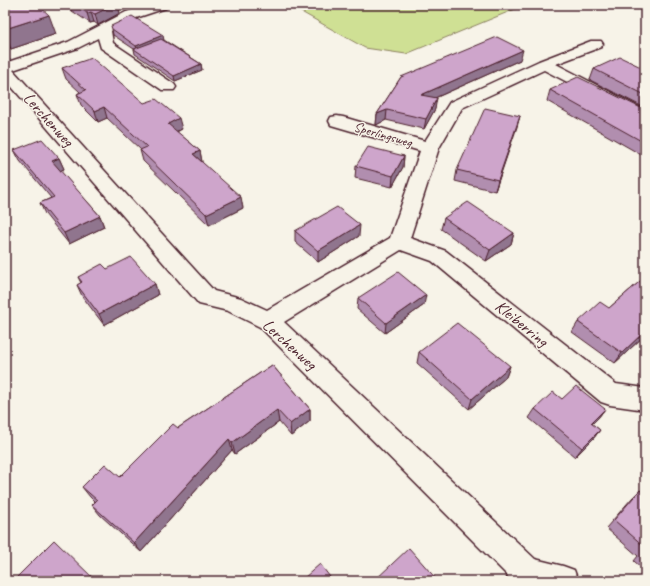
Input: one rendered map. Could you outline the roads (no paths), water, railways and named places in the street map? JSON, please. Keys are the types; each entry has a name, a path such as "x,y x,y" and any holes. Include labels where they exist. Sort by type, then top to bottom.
{"street":[{"name":"Lerchenweg","path":"161,5 131,15 73,45 5,69 207,298 234,304 268,321 524,577"},
{"path":"104,29 106,45 168,87"},
{"path":"268,321 399,242 430,148 456,105 544,64 596,44"},
{"path":"544,64 645,117"},
{"name":"Sperlingsweg","path":"337,121 430,148"},
{"name":"Kleiberring","path":"399,242 438,256 610,394 645,399"},
{"path":"524,577 563,581"}]}
